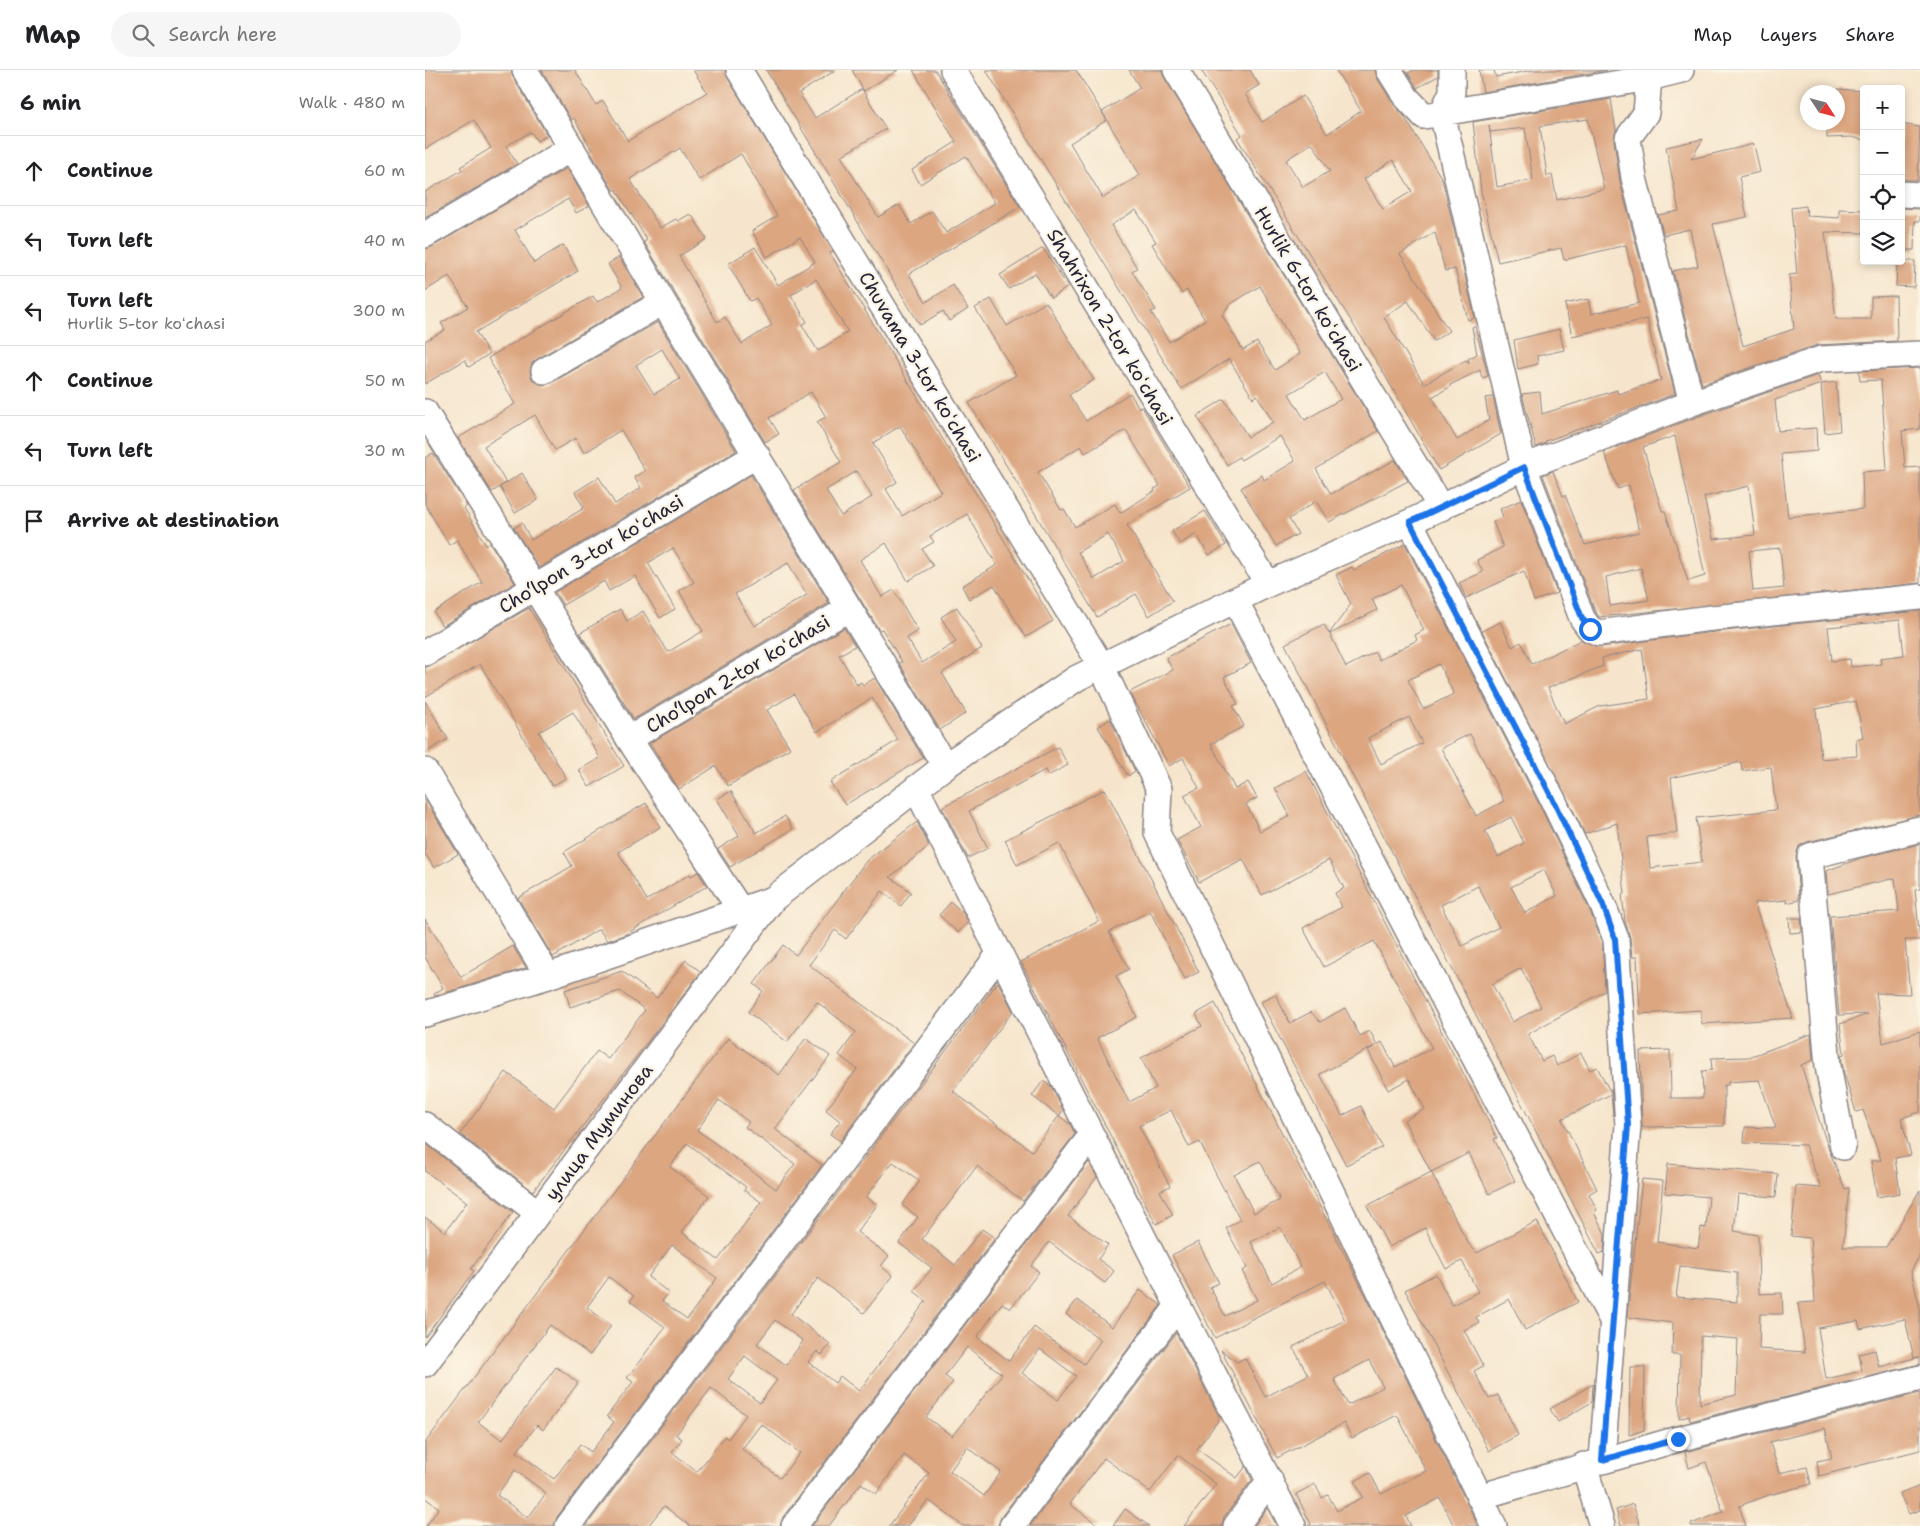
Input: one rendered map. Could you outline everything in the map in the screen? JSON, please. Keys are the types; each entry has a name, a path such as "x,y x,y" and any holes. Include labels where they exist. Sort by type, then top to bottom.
{"street":[{"path":"525,70 848,609 945,766"},
{"name":"Chuvama 3-tor koʻchasi","path":"739,70 1101,665 1159,789 1157,833 1494,1526"},
{"name":"Shahrixon 2-tor koʻchasi","path":"953,70 1268,584"},
{"name":"Hurlik 6-tor koʻchasi","path":"1176,70 1441,508"},
{"path":"1389,70 1406,97 1424,116 1649,74 1681,70"},
{"path":"1452,70 1452,92 1442,113 1524,467 1582,618 1590,629 1599,633 1703,619 1920,597"},
{"path":"1649,74 1645,113 1628,138 1634,178 1692,403"},
{"path":"425,235 572,148"},
{"path":"1905,194 1920,196"},
{"path":"544,371 663,302"},
{"path":"425,1014 549,976 773,899 945,766 1101,665 1268,584 1441,508 1524,467 1692,403 1821,359 1920,354"},
{"path":"425,412 629,739 741,911"},
{"name":"Cho‘lpon 3-tor koʻchasi","path":"425,653 757,455"},
{"path":"1410,522 1552,798 1603,905 1615,939 1628,1125 1613,1322 1593,1462 1602,1526"},
{"path":"1235,600 1613,1322"},
{"name":"Cho‘lpon 2-tor koʻchasi","path":"629,739 848,609"},
{"path":"425,770 549,976"},
{"path":"916,788 1177,1306 1293,1526"},
{"path":"1843,1147 1828,1066 1810,856 1920,828"},
{"name":"улица Муминова","path":"428,1354 538,1212 773,899"},
{"path":"568,1526 1000,953"},
{"path":"425,1125 538,1212"},
{"path":"794,1526 1091,1136"},
{"path":"1012,1526 1177,1306"},
{"path":"1479,1497 1593,1462 1920,1378"},
{"path":"1236,1526 1270,1480"}],"building":[{"path":"425,70 511,70 513,77 547,135 537,141 531,132 506,146 517,164 425,218 425,192 462,170 460,167 491,148 474,120 425,149"},
{"path":"542,70 575,70 596,105 603,101 628,141 707,92 693,70 725,70 727,77 833,251 830,253 1053,621 1026,637 994,585 969,599 962,586 997,565 967,514 930,536 934,542 922,549 933,566 908,581 886,543 860,560 882,597 894,590 918,631 907,638 922,663 956,642 941,617 957,607 982,648 942,673 966,713 940,730 899,663 902,662 882,629 879,630 794,490 841,462 817,422 826,417 811,392 769,418 779,434 765,442 644,242 647,240 590,151 592,150 574,118 571,120","holes":["680,148 699,180 741,154 777,216 752,231 767,257 800,237 815,262 778,285 755,247 728,264 750,301 756,298 772,325 742,344 725,317 717,322 679,256 707,239 690,214 660,228 630,179","816,279 848,332 818,351 802,325 807,322 791,295","900,426 941,492 902,516 886,489 897,482 873,443","857,471 872,497 841,516 826,490"]},
{"path":"766,70 836,70 799,93 815,118 862,89 886,129 841,156 878,217 899,205 911,224 932,211 946,233 995,203 966,156 920,184 912,170 956,142 913,70 935,70 1020,207 909,274 926,302 953,285 968,309 949,321 943,311 920,325"},
{"path":"852,70 898,70 864,91"},
{"path":"986,70 1076,70 1102,112 1140,88 1129,70 1162,70 1164,77 1378,431 1316,469 1331,494 1395,460 1408,481 1329,522 1316,501 1289,519 1298,534 1276,546 1241,488 1262,475 1264,480 1295,461 1280,436 1241,460 1239,457 1227,465 1197,416 1224,399 1248,437 1273,422 1257,395 1253,398 1229,359 1181,389","holes":["1107,120 1140,175 1103,198 1070,143","1136,210 1156,242 1152,244 1182,294 1187,290 1205,320 1169,342 1151,312 1156,310 1132,271 1137,268 1111,225","1260,286 1300,354 1275,370 1257,342 1243,350 1222,315 1229,305","1325,372 1341,399 1305,420 1289,394"]},
{"path":"1201,70 1250,70 1259,85 1245,94 1262,122 1303,96 1327,134 1361,111 1336,70 1375,70 1377,78 1394,105 1404,116 1442,179 1475,318 1468,320 1455,269 1445,271 1435,232 1400,254 1449,331 1434,341 1408,301 1384,317 1424,384 1466,360 1469,363 1468,359 1477,354 1472,327 1475,326 1488,376 1482,378 1480,370 1450,385 1450,387 1432,397 1457,440 1489,420 1485,398 1493,397 1501,434 1439,470 1383,372 1237,138 1242,135","holes":["1312,143 1330,171 1303,187 1286,160","1393,160 1412,191 1383,209 1364,179"]},
{"path":"1414,70 1438,70 1438,76 1417,88 1408,73"},
{"path":"1479,70 1494,70 1496,77 1533,70 1607,70 1483,92"},
{"path":"1845,90 1860,91 1860,139 1851,137 1827,138 1827,130 1845,130"},
{"path":"1611,99 1616,131 1614,140 1620,182 1675,394 1546,441 1546,443 1536,447 1522,394 1540,392 1542,414 1617,390 1618,394 1661,380 1647,319 1572,336 1565,304 1588,299 1591,314 1639,303 1626,245 1564,260 1561,248 1498,262 1481,191 1473,122","holes":["1588,119 1604,189 1557,200 1552,175 1547,176 1540,126","1489,125 1490,132 1525,128 1533,180 1497,187"]},
{"path":"1905,125 1920,127 1918,180 1905,180"},
{"path":"1703,139 1691,159 1754,144 1760,172 1739,177 1747,217 1713,224 1743,346 1794,329 1789,275 1797,274 1791,208 1806,206 1807,216 1839,218 1839,209 1860,210 1860,233 1825,232 1836,319 1871,319 1871,297 1896,296 1897,341 1817,345 1702,384 1673,271 1698,266 1690,229 1664,235 1658,215 1679,211 1666,147"},
{"path":"567,168 589,206 576,213 568,199 515,230 534,263 563,245 578,271 476,332 489,354 469,367 465,360 425,384 425,341 445,330 441,323 468,307 449,276 425,291 425,249 432,247"},
{"path":"1905,208 1920,209 1920,221 1915,221 1914,250 1905,250"},
{"path":"1043,248 1068,287 1051,298 1035,273 1009,289 1000,275"},
{"path":"619,257 643,297 537,359 532,363 530,371 532,379 544,385 551,383 658,322 736,451 539,568 514,528 522,523 531,540 584,508 575,492 599,477 615,504 641,488 634,477 645,471 621,430 584,453 576,438 555,450 535,415 484,446 506,483 492,492 458,438 515,404 488,358 593,296 597,302 622,288 608,264","holes":["662,349 680,379 654,394 636,365"]},
{"path":"1905,261 1915,261 1914,287 1896,286 1897,265 1905,265"},
{"path":"991,299 1007,326 1046,302 1094,380 1069,395 1086,421 1130,393 1139,408 1142,407 1190,487 1127,525 1173,601 1149,616 1136,594 1097,617 969,403 1016,375 975,308","holes":["1126,430 1160,486 1120,513 1115,504 1075,527 1064,509 1061,510 1038,472 1081,446 1085,453","1108,534 1124,561 1094,579 1078,552"]},
{"path":"1559,329 1564,350 1537,356 1538,364 1518,369 1514,340"},
{"path":"1920,368 1920,429 1902,431 1905,468 1920,467 1920,583 1599,617 1595,611 1543,475 1553,471 1585,545 1639,532 1629,485 1618,489 1604,452 1818,375 1821,384 1775,400 1778,431 1816,428 1817,451 1781,454 1788,517 1863,509 1862,472 1887,470 1881,380 1860,381 1859,371","holes":["1675,436 1705,576 1688,581 1665,511 1662,511 1643,447","1749,486 1755,535 1713,539 1704,497","1780,548 1784,588 1753,591 1749,551","1641,568 1649,600 1610,606 1606,577"]},
{"path":"1836,382 1840,431 1825,433 1821,384"},
{"path":"433,453 467,506 464,508 486,545 490,543 515,583 442,626 434,612 482,582 457,540 449,545 425,504 425,458"},
{"path":"522,473 538,500 515,513 500,487"},
{"path":"751,475 829,603 634,719 580,633 620,609 627,621 643,611 668,652 703,631 679,591 694,582 673,548 648,563 675,609 660,618 635,576 609,591 604,581 563,605 555,592","holes":["788,563 807,595 754,626 735,594"]},
{"path":"1521,500 1557,593 1534,601 1524,571 1466,598 1459,583 1483,572 1477,560 1503,547 1493,522 1503,517 1500,509"},
{"path":"1205,511 1226,545 1209,555 1196,534 1180,544 1172,531"},
{"path":"1405,544 1539,804 1590,911 1602,942 1605,991 1528,1034 1542,1061 1552,1056 1557,1066 1581,1053 1590,1070 1597,1067 1611,1093 1611,1088 1613,1116 1611,1094 1562,1119 1597,1189 1589,1194 1597,1210 1594,1212 1605,1234 1604,1252 1599,1254 1285,644 1324,624 1329,634 1351,604 1336,575 1352,567 1354,570","holes":["1401,585 1424,630 1415,635 1417,640 1379,660 1375,652 1346,667 1330,634 1377,610 1372,599","1439,664 1454,694 1423,709 1408,680","1409,717 1422,743 1381,764 1368,738","1470,734 1504,801 1476,816 1441,748","1511,817 1524,843 1498,857 1485,831","1544,870 1557,896 1525,913 1511,887","1478,886 1499,927 1462,946 1441,905","1521,968 1541,1007 1512,1022 1492,984"]},
{"path":"529,608 624,766 589,787 579,770 600,758 573,712 539,732 566,778 552,786 480,664 425,697 425,668"},
{"path":"1920,611 1920,815 1807,842 1799,846 1796,857 1799,900 1787,903 1787,900 1754,903 1793,1018 1702,1024 1701,1010 1640,1014 1637,957 1632,957 1630,938 1625,921 1622,894 1625,894 1617,823 1585,834 1482,631 1500,622 1512,647 1521,642 1532,664 1581,640 1601,647 1705,633","holes":["1900,620 1904,655 1880,658 1881,664 1851,667 1850,659 1832,661 1828,627","1642,649 1649,699 1600,706 1564,724 1548,688 1603,666 1602,658","1856,701 1863,737 1856,739 1857,756 1821,759 1816,709","1741,762 1742,771 1771,767 1776,810 1696,818 1702,862 1650,868 1647,837 1677,833 1671,778"]},
{"path":"1231,624 1251,663 1224,677 1238,704 1233,706 1244,726 1211,744 1235,789 1248,782 1257,798 1246,804 1260,831 1290,816 1275,788 1306,771 1497,1138 1494,1139 1515,1181 1489,1194 1469,1153 1431,1172 1404,1120 1425,1109 1409,1079 1388,1090 1368,1050 1382,1042 1395,1067 1432,1048 1374,941 1324,967 1303,928 1342,907 1335,893 1344,888 1329,860 1262,895 1243,859 1199,882 1177,840 1201,827 1184,795 1199,788 1183,758 1169,766 1130,692 1173,670 1166,658"},
{"path":"844,628 855,646 839,655 857,685 861,682 863,685 875,678 923,758 845,805 830,782 898,740 872,698 817,732 794,694 767,710 790,748 728,786 716,766 679,789 650,743"},
{"path":"425,701 448,739 425,753"},
{"path":"1110,719 1135,771 1128,776 1098,727"},
{"path":"1058,747 1068,765 1048,776 1045,770 969,811 988,848 968,858 942,807"},
{"path":"1105,789 1199,972 1185,979 1150,911 1109,932 1129,969 1116,976 1137,1017 1097,1038 1129,1102 1156,1088 1141,1058 1202,1026 1196,1014 1215,1003 1367,1298 1478,1526 1454,1526 1440,1498 1406,1516 1411,1526 1308,1526 1311,1524 1296,1494 1315,1484 1322,1498 1328,1495 1337,1511 1363,1497 1355,1481 1370,1473 1381,1494 1426,1471 1397,1415 1352,1438 1344,1423 1277,1458 1221,1350 1237,1362 1245,1358 1265,1397 1308,1375 1293,1347 1345,1320 1325,1281 1215,1338 1172,1255 1198,1242 1219,1283 1210,1287 1225,1316 1257,1300 1242,1271 1247,1268 1226,1228 1240,1220 1200,1142 1189,1147 1171,1110 1139,1126 1170,1186 1160,1191 1173,1215 1156,1224 1021,962 1099,921 1059,843 1017,865 1005,840","holes":["1260,1161 1280,1200 1254,1213 1234,1175","1280,1227 1301,1267 1272,1283 1251,1242","1369,1360 1383,1387 1348,1405 1334,1379"]},
{"path":"731,791 756,833 785,816 793,829 730,867 718,849 739,836 717,799"},
{"path":"425,799 458,854 434,868 425,853"},
{"path":"646,803 660,827 618,852 647,900 690,874 691,876 698,872 707,886 626,934 607,941 599,929 553,957 518,898 572,866 564,852"},
{"path":"917,822 929,846 890,877 911,892 901,906 882,891 846,939 835,930 809,965 914,1043 840,1141 830,1134 840,1121 826,1110 857,1069 839,1055 856,1032 817,1002 787,1042 748,1012 763,991 754,984 783,945 796,955 867,860"},
{"path":"1920,844 1920,889 1915,890 1920,940 1905,940 1910,994 1876,993 1883,1043 1920,1031 1920,1112 1901,1118 1911,1155 1895,1158 1900,1193 1877,1197 1871,1161 1881,1160 1863,1110 1856,1112 1844,1073 1841,1055 1844,1054 1840,1024 1868,1014 1839,1015 1830,916 1899,911 1895,878 1828,894 1826,871 1861,858"},
{"path":"951,902 964,914 968,922 958,933 939,915"},
{"path":"1789,918 1801,918 1802,932 1790,933"},
{"path":"425,919 461,977 513,946 526,968 435,996 434,994 443,988 425,957"},
{"path":"686,960 701,972 533,1191 460,1134 506,1072 554,1108 597,1051 608,1059 645,1010 620,991 570,1007 565,990 622,971 657,998"},
{"path":"998,982 1013,1011 953,1091 1032,1151 1059,1116 1070,1124 1075,1134 1023,1201 977,1166 922,1239 955,1265 982,1229 995,1238 783,1517 780,1526 690,1526 664,1506 648,1526 586,1526","holes":["893,1162 920,1181 902,1205 918,1217 899,1243 932,1268 914,1291 926,1301 859,1391 840,1376 835,1383 808,1362 817,1351 822,1355 830,1344 791,1314 818,1278 864,1313 893,1276 881,1266 889,1256 857,1232 877,1205 866,1197","775,1320 803,1341 786,1365 757,1344","745,1356 777,1380 760,1403 728,1379","711,1388 746,1415 728,1439 725,1436 697,1472 672,1452 682,1439 676,1435","761,1424 800,1453 780,1478 742,1449"]},
{"path":"1275,994 1290,1023 1311,1012 1320,1022 1345,1008 1360,1036 1370,1031 1377,1045 1320,1074 1342,1116 1361,1106 1382,1147 1346,1165 1261,1002"},
{"path":"1811,1034 1813,1060 1801,1065 1829,1150 1845,1189 1849,1188 1843,1247 1886,1247 1920,1190 1920,1255 1911,1271 1920,1309 1920,1364 1690,1421 1689,1416 1679,1419 1680,1355 1672,1355 1673,1323 1627,1317 1642,1179 1663,1181 1657,1242 1698,1248 1701,1227 1706,1228 1709,1197 1665,1193 1668,1164 1778,1174 1776,1197 1738,1194 1734,1231 1758,1235 1759,1294 1782,1293 1783,1314 1760,1314 1759,1349 1805,1352 1798,1303 1815,1302 1810,1238 1791,1236 1796,1186 1821,1188 1805,1145 1744,1143 1745,1127 1776,1128 1759,1080 1728,1082 1728,1085 1724,1085 1724,1126 1642,1127 1640,1051 1670,1050 1671,1098 1703,1098 1702,1071 1712,1070 1711,1058 1749,1057","holes":["1680,1266 1737,1273 1737,1302 1676,1297","1905,1319 1914,1358 1919,1357 1879,1367 1875,1350 1859,1354 1862,1371 1826,1379 1818,1328 1858,1321 1860,1329","1701,1336 1738,1339 1736,1395 1700,1404"]},
{"path":"728,1038 779,1075 806,1038 830,1056 775,1129 822,1165 557,1517 554,1526 426,1526 439,1508 425,1498 425,1443","holes":["719,1100 749,1122 745,1127 795,1164 776,1189 697,1130","687,1143 746,1187 744,1190 761,1202 718,1260 682,1232 709,1196 670,1167","672,1245 717,1278 687,1319 662,1301 669,1293 648,1277","609,1277 634,1296 630,1301 665,1327 627,1378 633,1382 607,1416 614,1422 591,1452 580,1444 554,1479 517,1452 537,1425 543,1430 578,1383 564,1372 556,1367 502,1440 478,1422 550,1325 590,1355 611,1326 587,1307","515,1470 546,1493 528,1518 497,1495"]},
{"path":"1043,1081 1051,1086 1063,1110 1059,1116 1032,1096"},
{"path":"425,1143 513,1212 471,1269 474,1271 425,1337 425,1217 445,1232 467,1202 425,1171"},
{"path":"1089,1162 1097,1177 1068,1216 1108,1245 1098,1259 1114,1271 1105,1283 1049,1242 1031,1266 1039,1272 1010,1309 1002,1303 977,1337 1009,1361 1034,1327 1084,1364 1101,1340 1066,1314 1077,1300 1112,1327 1140,1290 1161,1305 1001,1517 998,1526 963,1526 928,1500 908,1526 889,1526 929,1473 904,1455 876,1494 861,1483 829,1526 812,1526","holes":["967,1347 1002,1374 952,1436 926,1417 953,1382 945,1376","1040,1349 1076,1376 1058,1400 1022,1373","967,1447 1001,1472 984,1496 950,1471"]},
{"path":"1431,1172 1468,1243 1477,1253 1537,1221 1578,1302 1525,1330 1509,1299 1476,1317 1479,1323 1464,1330 1483,1366 1474,1371 1489,1399 1498,1395 1518,1435 1489,1451 1405,1290 1436,1274 1452,1305 1478,1292 1462,1261 1446,1269 1425,1228 1389,1247 1367,1206"},
{"path":"1176,1333 1220,1418 1197,1449 1237,1478 1246,1466 1252,1480 1224,1517 1222,1526 1184,1526 1216,1484 1178,1455 1150,1492 1104,1458 1070,1504 1099,1526 1030,1526"},
{"path":"1630,1367 1645,1367 1644,1430 1629,1435"},
{"path":"1593,1384 1592,1402 1558,1422 1550,1409"},
{"path":"1920,1393 1920,1450 1819,1476 1817,1461 1832,1458 1825,1428 1770,1442 1779,1473 1807,1467 1811,1484 1769,1495 1739,1506 1746,1526 1691,1526 1691,1524 1723,1512 1706,1462 1689,1468 1685,1452"},
{"path":"1920,1486 1920,1510 1909,1514 1900,1494"},
{"path":"1633,1504 1640,1526 1621,1526 1616,1510"},
{"path":"1267,1508 1277,1526 1254,1526"},
{"path":"1125,1509 1149,1526 1113,1526"}],"route":[{"path":"1590,629 1582,618 1524,467 1410,522 1552,798 1603,905 1615,939 1628,1125 1608,1406 1602,1460 1678,1439"}]}
